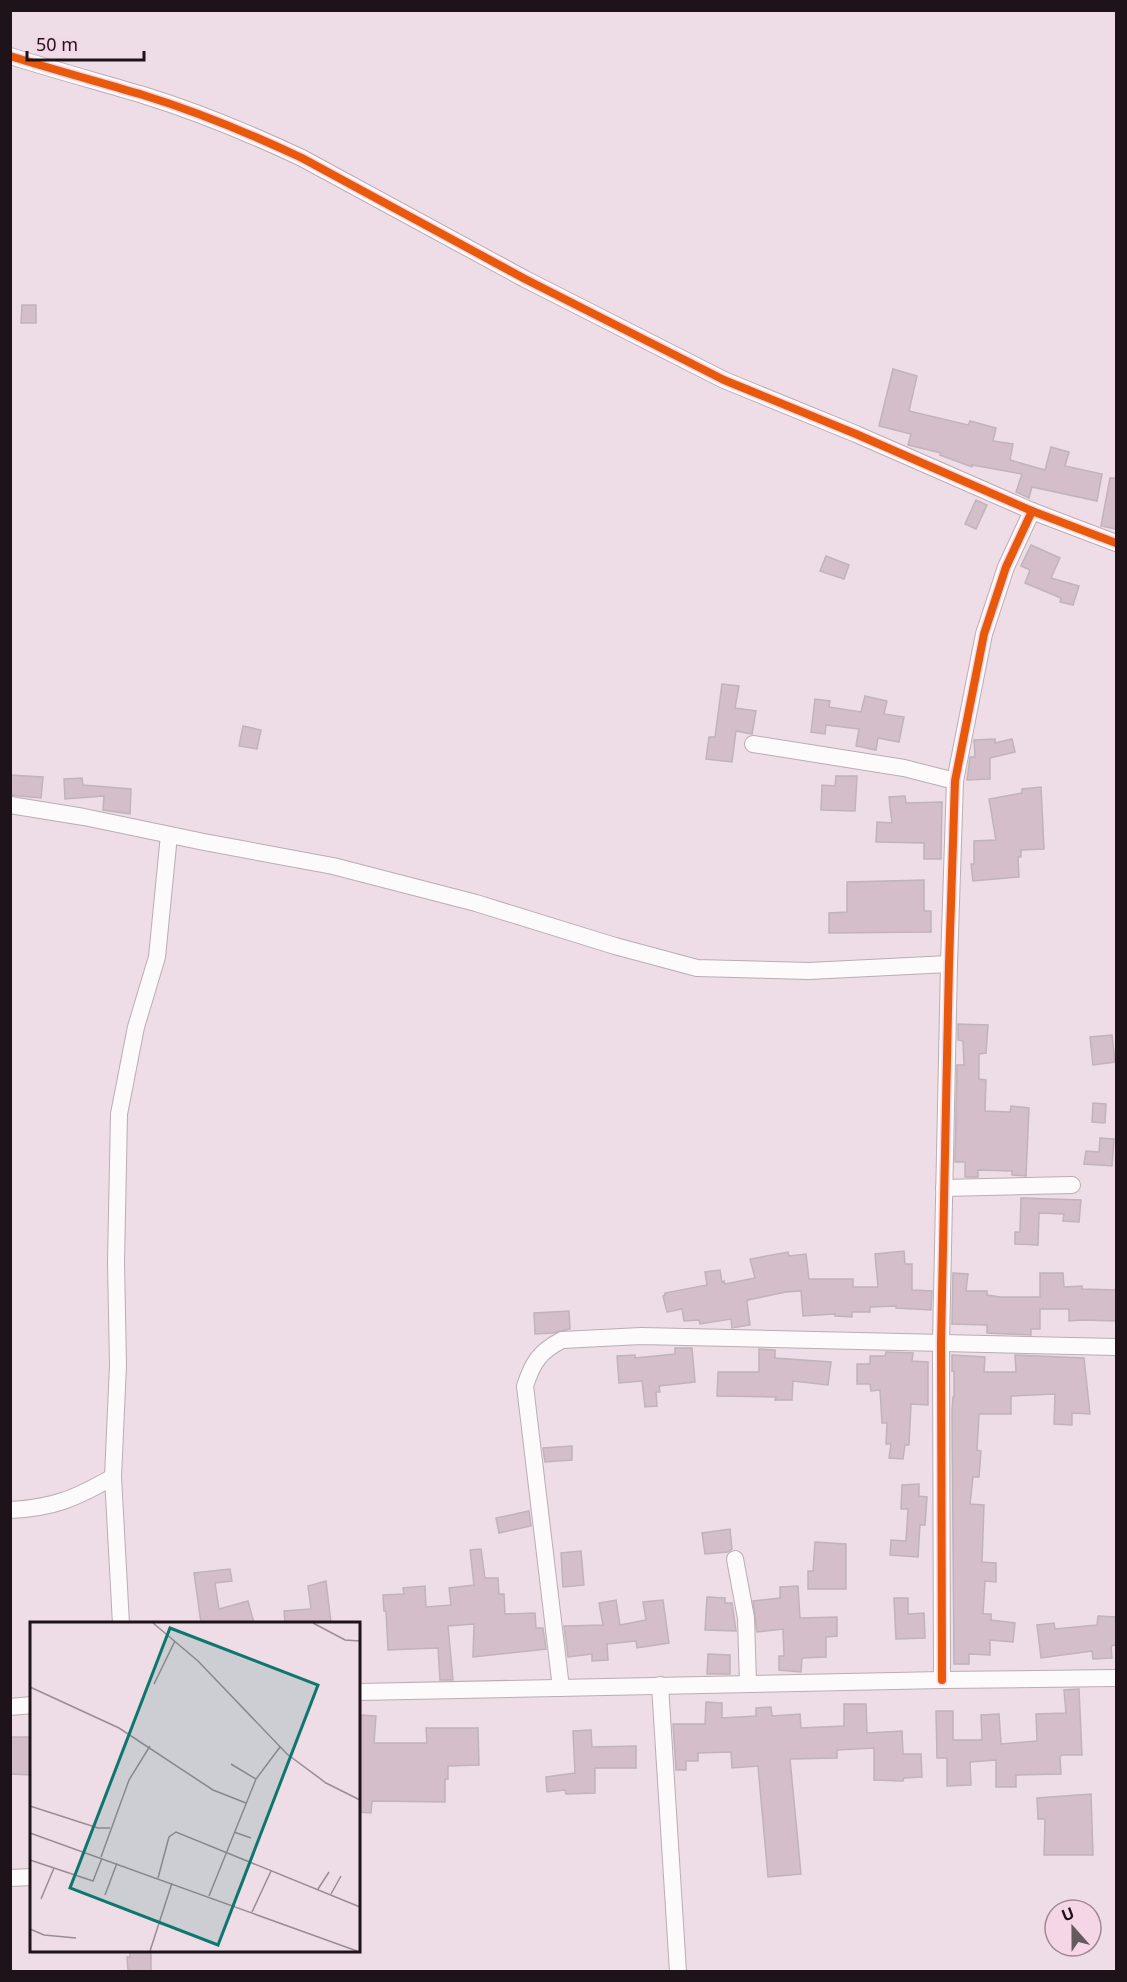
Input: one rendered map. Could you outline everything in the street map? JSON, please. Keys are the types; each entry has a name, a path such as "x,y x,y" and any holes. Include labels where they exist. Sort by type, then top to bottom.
{"street":[{"path":"10,56 145,96 271,143 690,364 1032,511 1116,543"},
{"path":"942,1680 941,1343 949,964 956,781 984,634 1006,567 1032,511"},
{"path":"753,744 904,768 956,781"},
{"path":"10,805 84,817 355,872 476,903 615,946 698,968 809,971 949,964"},
{"path":"122,1622 113,1476 118,1365 116,1262 119,1114 136,1027 158,957 169,835"},
{"path":"944,1188 1072,1185"},
{"path":"561,1688 525,1386 532,1366 541,1353 562,1340 641,1336 1116,1347"},
{"path":"10,1510 34,1509 60,1504 81,1495 113,1476"},
{"path":"735,1559 746,1618 748,1684"},
{"path":"360,1692 1116,1678"},
{"path":"660,1685 678,1971"},
{"path":"10,1707 30,1705"},
{"path":"10,1878 30,1877"}],"building":[{"path":"22,305 36,305 36,323 21,323"},
{"path":"893,369 917,376 909,411 968,425 970,421 996,428 993,441 1013,444 1010,460 1045,470 1051,447 1069,452 1065,466 1102,474 1097,501 1032,487 1029,498 1016,492 1022,474 972,465 972,467 940,455 941,453 908,445 911,434 879,426"},
{"path":"1110,478 1116,478 1116,529 1101,526"},
{"path":"976,500 987,505 976,529 965,524"},
{"path":"1031,545 1060,558 1051,578 1079,586 1073,605 1060,602 1061,598 1025,583 1030,570 1021,566"},
{"path":"826,556 849,565 844,579 820,571"},
{"path":"722,684 739,686 735,708 756,711 752,734 736,731 732,762 706,759 709,737 715,737"},
{"path":"865,696 887,701 884,714 904,717 899,742 878,738 876,750 856,746 859,729 826,725 825,734 811,732 815,699 830,701 829,707 861,712"},
{"path":"243,726 261,730 257,749 239,746"},
{"path":"995,739 995,743 1012,739 1015,752 990,758 990,779 967,780 970,757 975,757 974,740"},
{"path":"10,775 43,777 41,798 10,795"},
{"path":"836,776 857,776 855,811 821,810 822,785 835,786"},
{"path":"82,778 83,785 131,789 130,814 103,810 104,796 65,799 64,779"},
{"path":"1041,787 1044,849 1021,850 1021,857 1018,857 1019,877 973,881 971,864 974,864 974,841 996,840 989,799 1022,793 1022,789"},
{"path":"905,796 906,803 942,802 941,859 924,859 924,843 876,842 877,822 892,823 889,797"},
{"path":"924,880 924,911 931,911 931,932 829,933 829,913 847,912 847,882"},
{"path":"958,1024 988,1025 986,1053 979,1054 979,1079 986,1080 985,1111 1010,1112 1011,1106 1029,1108 1026,1176 1012,1175 1012,1171 978,1170 978,1177 965,1177 965,1162 955,1162 957,1065 964,1065 963,1041 958,1040"},
{"path":"1112,1035 1115,1062 1093,1065 1090,1037"},
{"path":"1093,1103 1106,1104 1105,1123 1092,1122"},
{"path":"1100,1138 1114,1139 1112,1166 1084,1164 1086,1151 1099,1152"},
{"path":"1021,1198 1081,1200 1079,1222 1063,1221 1064,1214 1039,1213 1038,1245 1015,1244 1015,1232 1020,1232"},
{"path":"904,1251 905,1264 912,1264 912,1290 932,1291 931,1310 896,1308 896,1306 870,1307 870,1312 852,1312 852,1317 835,1316 835,1314 803,1316 801,1291 786,1292 748,1300 750,1325 732,1328 731,1319 700,1324 699,1320 684,1321 682,1309 667,1312 663,1296 665,1293 707,1285 705,1272 720,1270 722,1282 724,1281 725,1284 755,1278 750,1259 788,1252 789,1256 806,1254 809,1279 853,1279 853,1287 878,1287 875,1254"},
{"path":"953,1273 968,1274 966,1291 987,1291 987,1295 1000,1297 1040,1297 1040,1273 1063,1273 1064,1287 1082,1286 1082,1289 1116,1290 1116,1321 1069,1321 1069,1309 1040,1309 1040,1329 1031,1329 1031,1335 987,1333 987,1325 952,1324"},
{"path":"569,1311 570,1329 535,1334 534,1313"},
{"path":"675,1348 692,1348 695,1382 659,1386 660,1392 656,1392 657,1406 645,1407 642,1381 619,1383 617,1356 635,1355 635,1358 675,1354"},
{"path":"759,1349 775,1350 775,1358 831,1362 828,1385 793,1381 792,1400 775,1400 776,1397 717,1396 718,1372 759,1372"},
{"path":"886,1352 913,1353 912,1361 928,1362 928,1405 911,1404 909,1445 905,1445 903,1459 889,1458 891,1444 886,1444 887,1423 882,1423 880,1390 871,1391 870,1384 857,1384 857,1364 870,1364 870,1356 885,1356"},
{"path":"952,1355 985,1357 984,1372 1016,1372 1015,1355 1084,1358 1090,1414 1072,1413 1072,1425 1054,1424 1055,1394 1011,1396 1011,1414 979,1414 977,1450 981,1451 979,1477 973,1477 970,1504 984,1505 982,1562 996,1563 996,1582 985,1581 983,1614 991,1614 991,1620 1015,1623 1013,1642 990,1640 990,1655 969,1654 969,1664 954,1664 952,1410 954,1371 952,1371"},
{"path":"572,1446 572,1460 545,1462 543,1448"},
{"path":"919,1484 919,1496 927,1497 925,1525 920,1525 918,1557 890,1555 891,1540 906,1541 908,1509 901,1509 902,1485"},
{"path":"529,1511 531,1526 499,1533 496,1518"},
{"path":"730,1529 732,1549 728,1552 705,1554 702,1533"},
{"path":"815,1542 846,1544 846,1589 808,1589 808,1571 813,1571"},
{"path":"481,1549 485,1578 498,1578 499,1594 504,1594 505,1614 535,1613 536,1628 543,1628 546,1649 473,1657 474,1624 448,1626 453,1680 440,1680 438,1648 388,1650 383,1595 404,1594 403,1588 425,1586 426,1607 451,1605 449,1588 474,1585 470,1550"},
{"path":"581,1551 584,1585 563,1587 561,1553"},
{"path":"230,1569 232,1581 215,1583 219,1609 248,1601 254,1622 201,1622 194,1573"},
{"path":"326,1581 331,1622 285,1622 284,1611 311,1609 308,1586"},
{"path":"798,1586 800,1618 837,1617 837,1636 826,1637 826,1657 802,1658 801,1672 779,1670 779,1656 784,1656 783,1629 757,1632 753,1601 780,1598 780,1587"},
{"path":"707,1597 725,1598 725,1603 732,1603 736,1631 705,1630"},
{"path":"894,1598 908,1598 908,1614 924,1613 925,1638 896,1639"},
{"path":"616,1600 620,1625 646,1620 643,1602 663,1600 669,1643 637,1648 636,1641 607,1644 608,1660 592,1661 592,1654 568,1657 564,1626 603,1625 599,1603"},
{"path":"1098,1616 1116,1617 1116,1645 1111,1646 1112,1658 1093,1659 1092,1651 1041,1658 1037,1625 1054,1623 1055,1629 1097,1625"},
{"path":"708,1654 730,1655 730,1674 707,1674"},
{"path":"1079,1689 1082,1755 1062,1755 1060,1757 1061,1774 1016,1775 1016,1787 996,1787 996,1760 970,1762 971,1785 947,1786 947,1758 937,1758 936,1711 953,1711 953,1740 982,1740 981,1715 999,1714 1001,1744 1037,1741 1036,1714 1066,1713 1064,1690"},
{"path":"706,1702 722,1703 722,1718 756,1716 756,1708 771,1707 772,1716 800,1714 801,1728 844,1726 844,1704 866,1704 867,1733 902,1731 903,1754 921,1754 922,1777 904,1778 903,1781 874,1780 874,1748 837,1750 837,1758 790,1759 801,1874 768,1877 758,1766 732,1768 731,1752 698,1753 698,1761 686,1761 686,1770 676,1770 673,1724 705,1724"},
{"path":"360,1715 376,1716 374,1743 427,1743 426,1728 478,1728 479,1765 448,1766 448,1779 445,1779 445,1802 372,1801 371,1813 360,1812"},
{"path":"591,1730 592,1747 636,1746 636,1768 595,1768 595,1793 566,1794 565,1790 547,1792 546,1777 575,1773 573,1731"},
{"path":"10,1737 30,1737 30,1775 10,1774"},
{"path":"1091,1794 1093,1855 1044,1855 1045,1819 1038,1819 1037,1798"},
{"path":"130,1952 151,1952 151,1971 128,1971 127,1957 130,1957"}],"cycle path":[{"path":"10,56 143,95 263,140 302,158 525,279 724,380 856,434 1032,511 1116,543"},
{"path":"942,1680 941,1343 955,781 984,634 1006,567 1032,511"}]}
